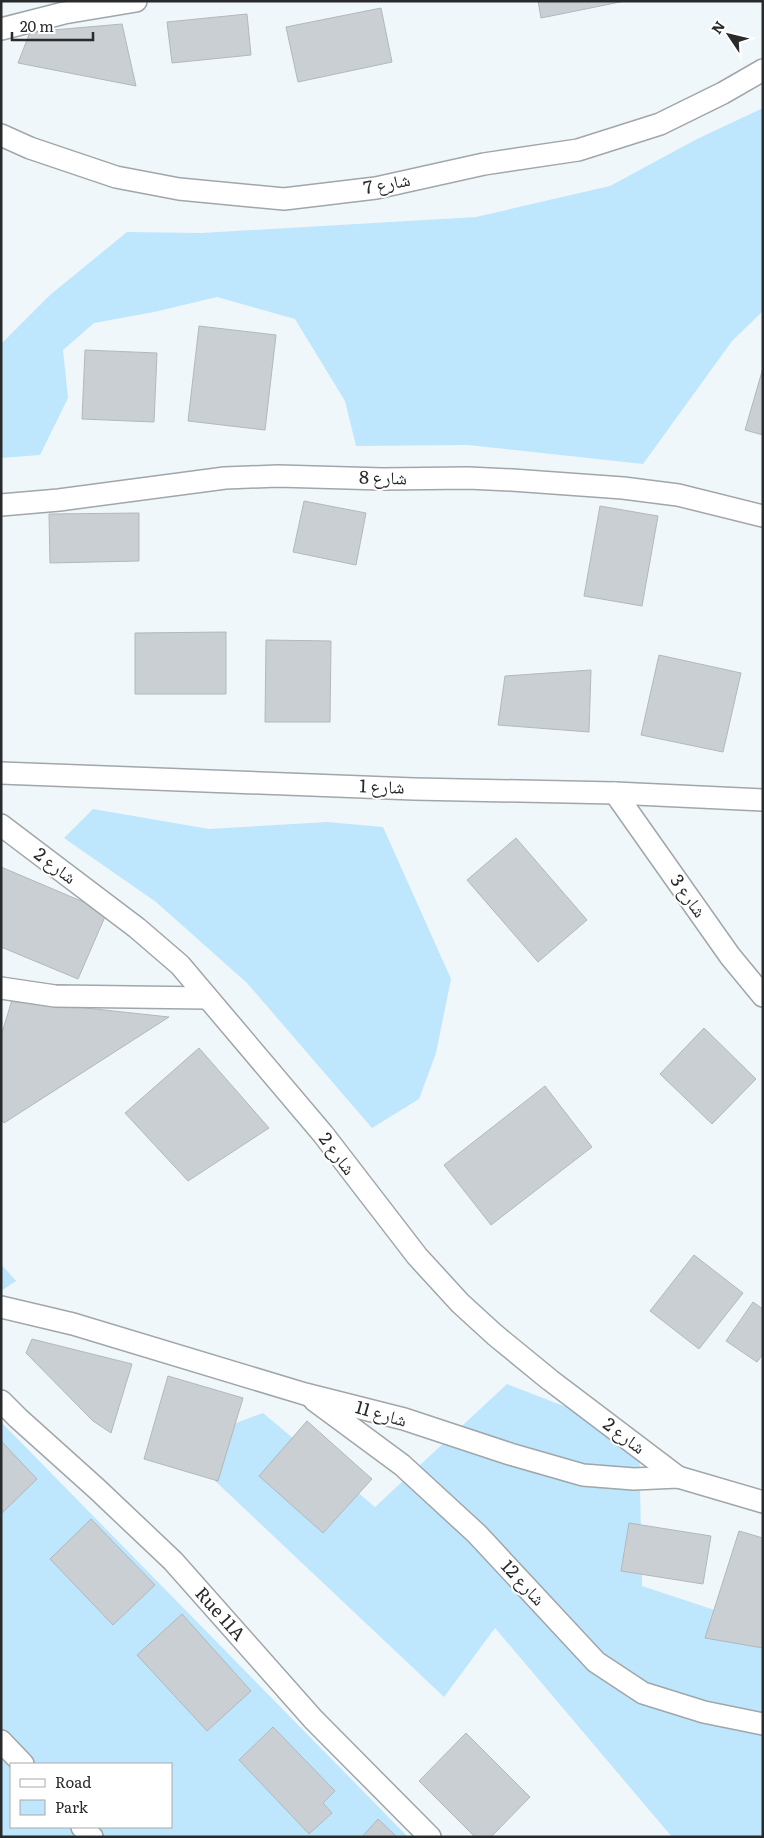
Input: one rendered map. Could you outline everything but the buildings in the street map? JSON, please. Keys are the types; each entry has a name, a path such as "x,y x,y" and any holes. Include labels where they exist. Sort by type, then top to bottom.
{"street":[{"path":"1,29 64,12 136,1"},
{"name":"شارع 7","path":"1,134 30,148 116,177 179,189 284,199 376,188 484,164 578,150 660,124 723,93 763,70"},
{"name":"شارع 8","path":"1,505 59,500 225,478 278,476 468,478 604,487 678,495 763,516"},
{"name":"شارع 1","path":"1,773 424,789 615,793 763,800"},
{"name":"شارع 3","path":"615,793 730,956 763,996"},
{"name":"شارع 2","path":"1,825 137,928 180,965 323,1134 417,1256 460,1303 495,1335 550,1380 678,1477"},
{"path":"1,988 55,996 207,998"},
{"name":"شارع 11","path":"1,1307 73,1324 306,1394 404,1420 583,1475 634,1479 678,1477 763,1502"},
{"name":"شارع 12","path":"306,1394 402,1465 477,1534 596,1662 643,1693 704,1712 763,1724"},
{"name":"Rue 11A","path":"1,1401 173,1561 313,1720 430,1837"},
{"path":"1,1741 23,1763"},
{"path":"83,1828 92,1837"}],"green space":[{"path":"763,108 763,311 732,341 643,464 468,445 356,446 345,401 295,319 217,297 154,312 94,323 63,350 68,398 40,455 1,458 1,344 50,295 127,232 202,233 476,217 610,186 697,139"},
{"path":"93,809 209,829 327,822 383,827 451,979 436,1053 419,1099 372,1128 247,983 156,902 64,838"},
{"path":"1,1264 16,1281 1,1291"},
{"path":"507,1384 639,1435 642,1586 763,1626 763,1837 672,1837 495,1628 444,1697 177,1445 263,1413 375,1507"},
{"path":"1,1422 408,1837 1,1837"}]}
